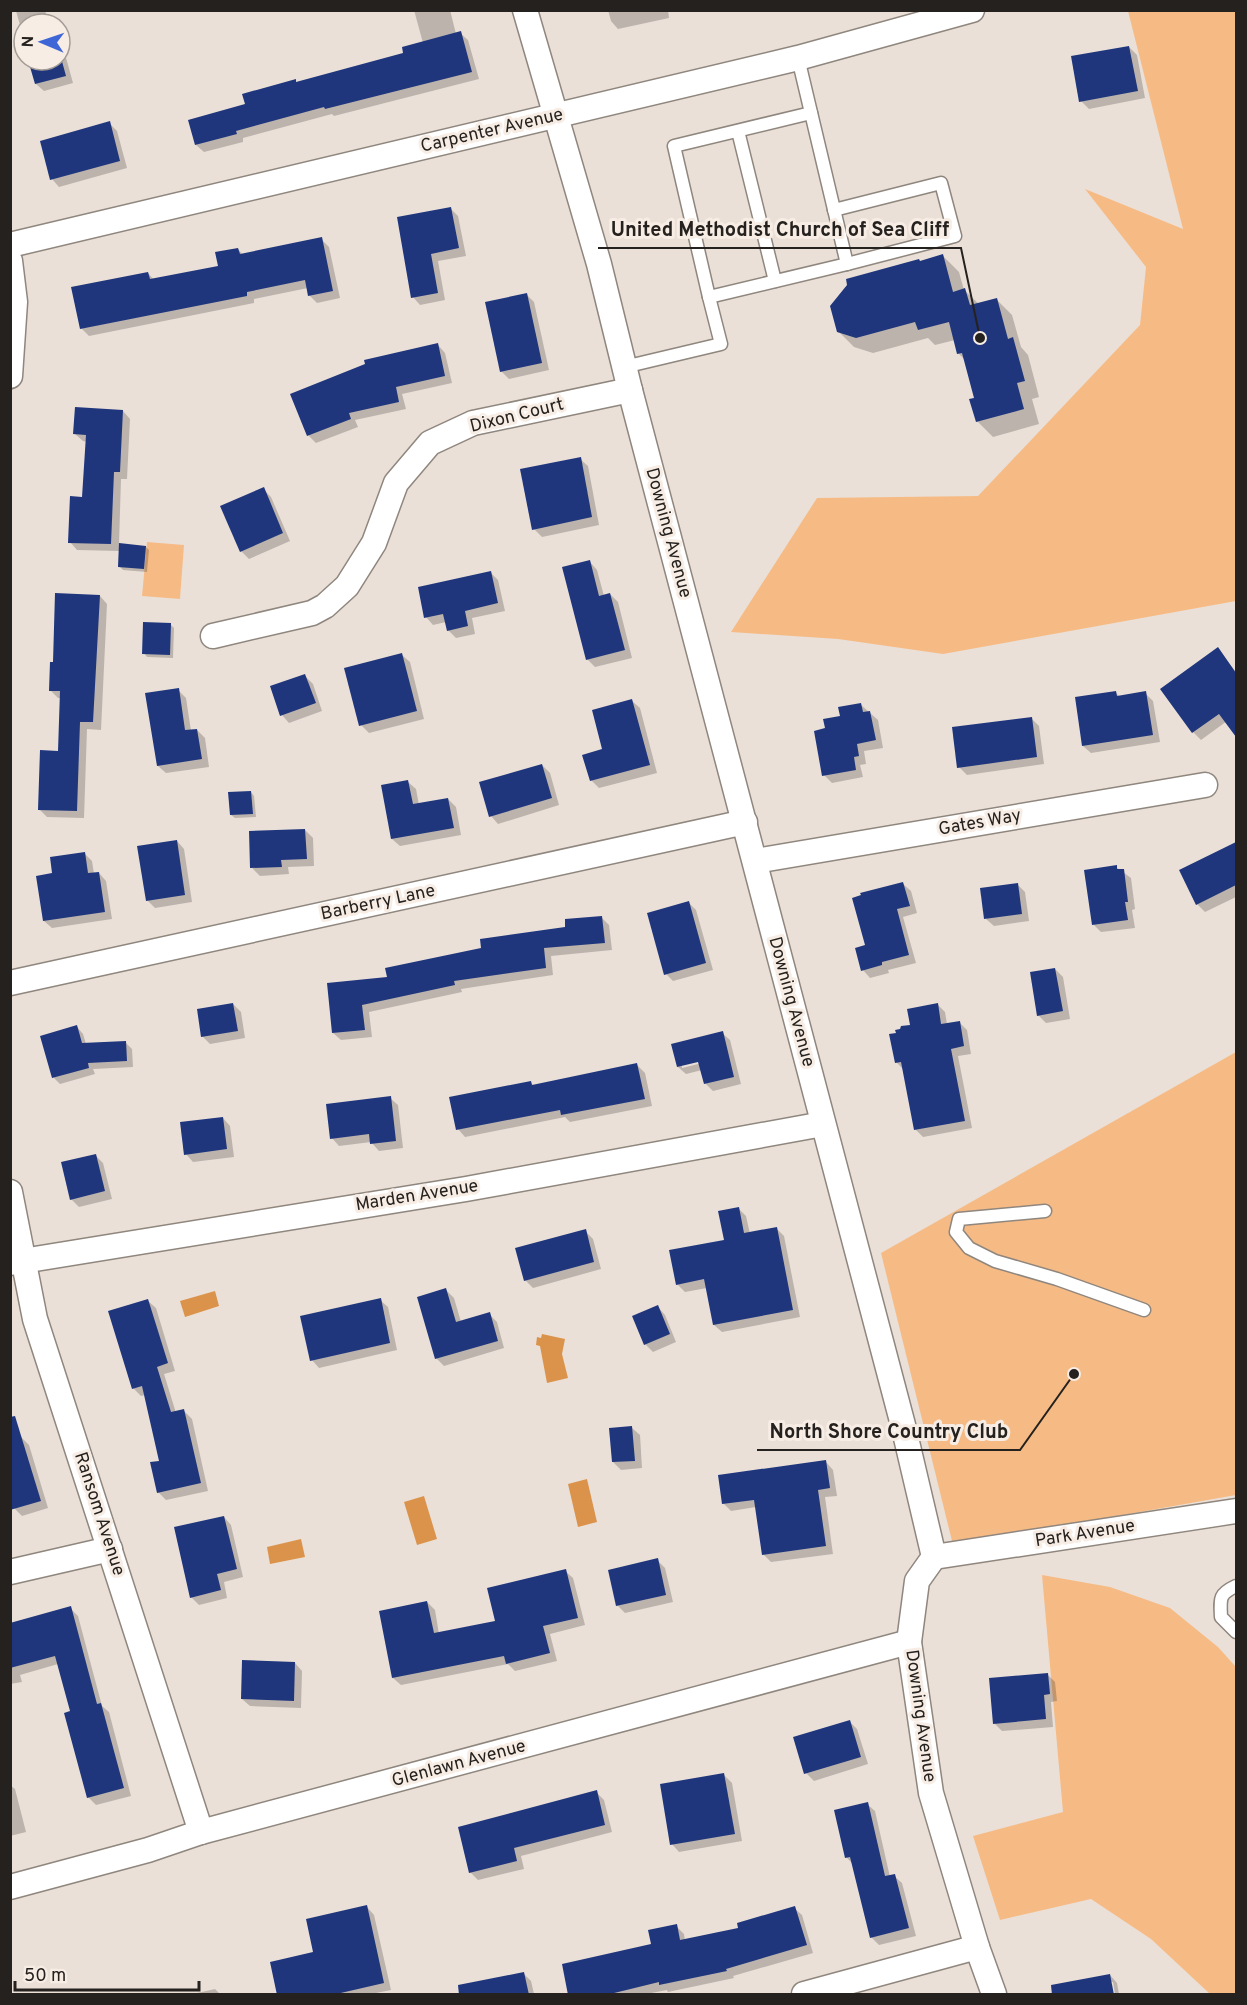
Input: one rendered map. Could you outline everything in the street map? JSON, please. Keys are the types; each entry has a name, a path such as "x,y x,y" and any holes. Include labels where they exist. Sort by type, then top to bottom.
{"street":[{"name":"Downing Avenue","path":"525,10 599,264 627,379 903,1425 934,1557 917,1581 909,1642 931,1793 977,1947 994,1995"},
{"name":"Carpenter Avenue","path":"10,245 798,58 947,14 972,10"},
{"path":"10,261 15,302 10,376"},
{"name":"Dixon Court","path":"213,636 312,613 325,606 347,586 374,543 396,483 430,443 473,423 627,379"},
{"name":"Gates Way","path":"755,861 1205,785"},
{"name":"Barberry Lane","path":"10,983 745,822"},
{"name":"Marden Avenue","path":"18,1262 466,1189 823,1124"},
{"name":"Ransom Avenue","path":"10,1192 18,1262 201,1833"},
{"name":"Park Avenue","path":"934,1557 1236,1511"},
{"path":"10,1572 110,1549"},
{"name":"Glenlawn Avenue","path":"10,1887 148,1850 201,1833 909,1642"},
{"path":"804,1995 977,1947"}],"lane":[{"path":"798,58 847,264"},
{"path":"627,379 721,344 674,146 811,113"},
{"path":"738,131 775,281"},
{"path":"709,297 955,236 941,183 834,210"},
{"path":"1045,1211 959,1219 956,1232 969,1248 995,1262 1057,1279 1144,1310"},
{"path":"1236,1586 1224,1592 1220,1601 1221,1617 1236,1632"}],"shaded area":[{"path":"1128,11 1236,11 1236,601 943,654 838,639 731,632 817,498 978,496 1140,325 1146,267 1085,189 1183,229"},
{"path":"147,542 184,545 180,599 142,596"},
{"path":"1236,1052 1236,1495 953,1545 881,1253"},
{"path":"215,1291 219,1306 185,1317 180,1301"},
{"path":"542,1334 565,1339 562,1354 568,1378 547,1383 540,1346 536,1345 537,1337 541,1338"},
{"path":"587,1479 597,1522 578,1527 568,1484"},
{"path":"424,1496 437,1539 417,1545 404,1502"},
{"path":"301,1539 305,1557 270,1564 267,1547"},
{"path":"1042,1575 1110,1587 1170,1608 1218,1647 1236,1667 1236,1994 1210,1994 1151,1939 1091,1899 1000,1920 973,1836 1063,1812"}],"building":[{"path":"461,31 472,72 325,109 324,107 236,131 237,134 195,145 188,120 245,104 242,94 403,53 402,47"},
{"path":"1129,46 1138,91 1079,102 1071,56"},
{"path":"32,72 65,72 66,76 35,84"},
{"path":"110,121 120,161 50,180 40,141"},
{"path":"451,207 459,248 431,254 438,293 411,298 397,217"},
{"path":"322,237 333,291 308,296 305,280 247,292 247,296 80,329 71,287 148,272 150,279 218,266 215,252 238,248 240,254"},
{"path":"943,254 953,292 965,288 970,305 997,298 1008,339 1013,337 1025,381 1017,383 1024,409 976,422 969,399 974,398 962,353 957,354 949,322 918,330 915,322 856,338 837,332 830,306 847,285 846,279"},
{"path":"527,293 542,363 500,372 485,302"},
{"path":"438,343 445,376 396,387 399,402 349,413 351,419 307,436 290,394 365,364 364,360"},
{"path":"75,407 123,410 120,472 114,472 111,544 68,543 70,496 82,497 86,435 73,434"},
{"path":"581,457 592,517 532,530 520,469"},
{"path":"264,487 283,533 240,552 220,506"},
{"path":"119,543 146,546 144,569 118,567"},
{"path":"590,560 599,596 610,593 625,650 586,660 562,567"},
{"path":"491,571 498,603 465,611 468,626 447,631 443,614 424,618 418,587"},
{"path":"55,593 100,595 93,722 80,722 77,811 38,810 40,750 58,751 60,691 49,691 50,662 53,662"},
{"path":"143,622 171,623 170,655 142,654"},
{"path":"1218,647 1236,673 1236,737 1219,714 1192,733 1160,689"},
{"path":"402,653 417,711 359,726 344,668"},
{"path":"305,674 316,703 280,716 270,686"},
{"path":"179,688 185,730 197,729 202,759 157,766 145,693"},
{"path":"1116,691 1117,696 1146,691 1153,735 1082,746 1075,697"},
{"path":"632,699 650,765 590,781 582,755 602,749 592,710"},
{"path":"861,703 863,712 870,711 876,740 857,744 859,756 854,757 856,770 822,776 814,731 825,728 823,719 840,716 838,707"},
{"path":"1032,717 1037,757 957,768 952,727"},
{"path":"542,764 552,798 489,817 479,782"},
{"path":"408,780 413,804 448,798 454,828 391,839 381,785"},
{"path":"251,791 253,814 230,815 228,792"},
{"path":"305,829 307,859 281,860 282,867 250,868 249,831"},
{"path":"177,840 185,895 146,901 137,846"},
{"path":"1236,842 1236,885 1196,905 1179,870"},
{"path":"85,852 88,873 99,872 105,912 43,921 36,876 52,873 50,857"},
{"path":"1117,865 1117,869 1124,869 1128,920 1092,925 1084,870"},
{"path":"903,882 910,906 897,909 909,955 882,962 882,965 861,971 855,948 865,945 852,898 861,895 860,893"},
{"path":"1018,883 1022,914 984,919 980,888"},
{"path":"689,901 706,963 664,975 647,913"},
{"path":"602,916 605,943 544,948 546,968 454,981 455,985 362,1005 365,1030 332,1033 327,983 387,977 385,968 481,948 480,939 565,927 565,919"},
{"path":"1055,968 1063,1011 1037,1016 1030,972"},
{"path":"233,1003 238,1031 201,1037 197,1009"},
{"path":"938,1003 941,1024 960,1021 964,1046 951,1049 965,1121 914,1130 901,1062 895,1063 889,1034 896,1033 895,1030 900,1029 901,1026 910,1025 907,1009"},
{"path":"77,1025 82,1043 126,1041 127,1061 88,1063 89,1068 52,1078 40,1036"},
{"path":"723,1031 734,1077 704,1084 698,1062 677,1067 671,1044"},
{"path":"637,1063 645,1099 561,1115 560,1110 456,1130 449,1097 531,1081 532,1085"},
{"path":"391,1096 396,1141 370,1144 369,1134 330,1139 326,1104"},
{"path":"223,1117 227,1149 184,1155 180,1122"},
{"path":"96,1154 105,1191 70,1200 61,1162"},
{"path":"739,1207 744,1233 777,1227 793,1310 713,1325 704,1279 676,1285 669,1250 724,1240 718,1211"},
{"path":"586,1229 594,1262 524,1281 515,1248"},
{"path":"446,1288 456,1322 490,1312 498,1341 435,1359 417,1297"},
{"path":"381,1298 390,1343 310,1361 300,1316"},
{"path":"148,1299 168,1363 157,1367 171,1412 184,1409 201,1483 157,1493 150,1462 159,1461 142,1386 132,1389 108,1311"},
{"path":"658,1305 670,1334 644,1345 632,1316"},
{"path":"15,1416 41,1501 10,1510 10,1417"},
{"path":"632,1426 635,1461 612,1462 609,1428"},
{"path":"826,1460 830,1488 818,1490 826,1546 762,1555 754,1500 722,1504 718,1475"},
{"path":"224,1516 237,1569 217,1574 221,1590 190,1598 174,1527"},
{"path":"658,1558 666,1595 616,1606 608,1570"},
{"path":"566,1569 578,1618 543,1626 550,1653 506,1664 504,1656 392,1678 379,1611 427,1601 434,1633 495,1621 487,1588"},
{"path":"71,1606 97,1704 101,1703 124,1788 87,1798 64,1713 70,1711 55,1656 10,1668 10,1623"},
{"path":"242,1660 295,1662 294,1701 241,1699"},
{"path":"1048,1673 1050,1694 1044,1695 1046,1719 993,1724 989,1678"},
{"path":"850,1720 861,1757 804,1774 793,1737"},
{"path":"724,1773 735,1834 670,1845 660,1784"},
{"path":"597,1790 605,1825 514,1848 517,1861 469,1873 458,1827"},
{"path":"868,1802 885,1876 895,1874 909,1928 870,1938 850,1857 845,1858 834,1810"},
{"path":"367,1905 384,1983 332,1995 277,1995 270,1962 313,1952 306,1919"},
{"path":"795,1906 807,1945 726,1969 727,1971 659,1985 659,1982 606,1995 568,1995 562,1964 651,1944 648,1930 677,1924 680,1940 738,1928 737,1923"},
{"path":"524,1972 529,1995 459,1995 458,1985"},
{"path":"1110,1974 1114,1995 1052,1995 1051,1985"}],"place":[{"name":"United Methodist Church of Sea Cliff","path":"980,338"},
{"name":"North Shore Country Club","path":"1074,1374"}]}
